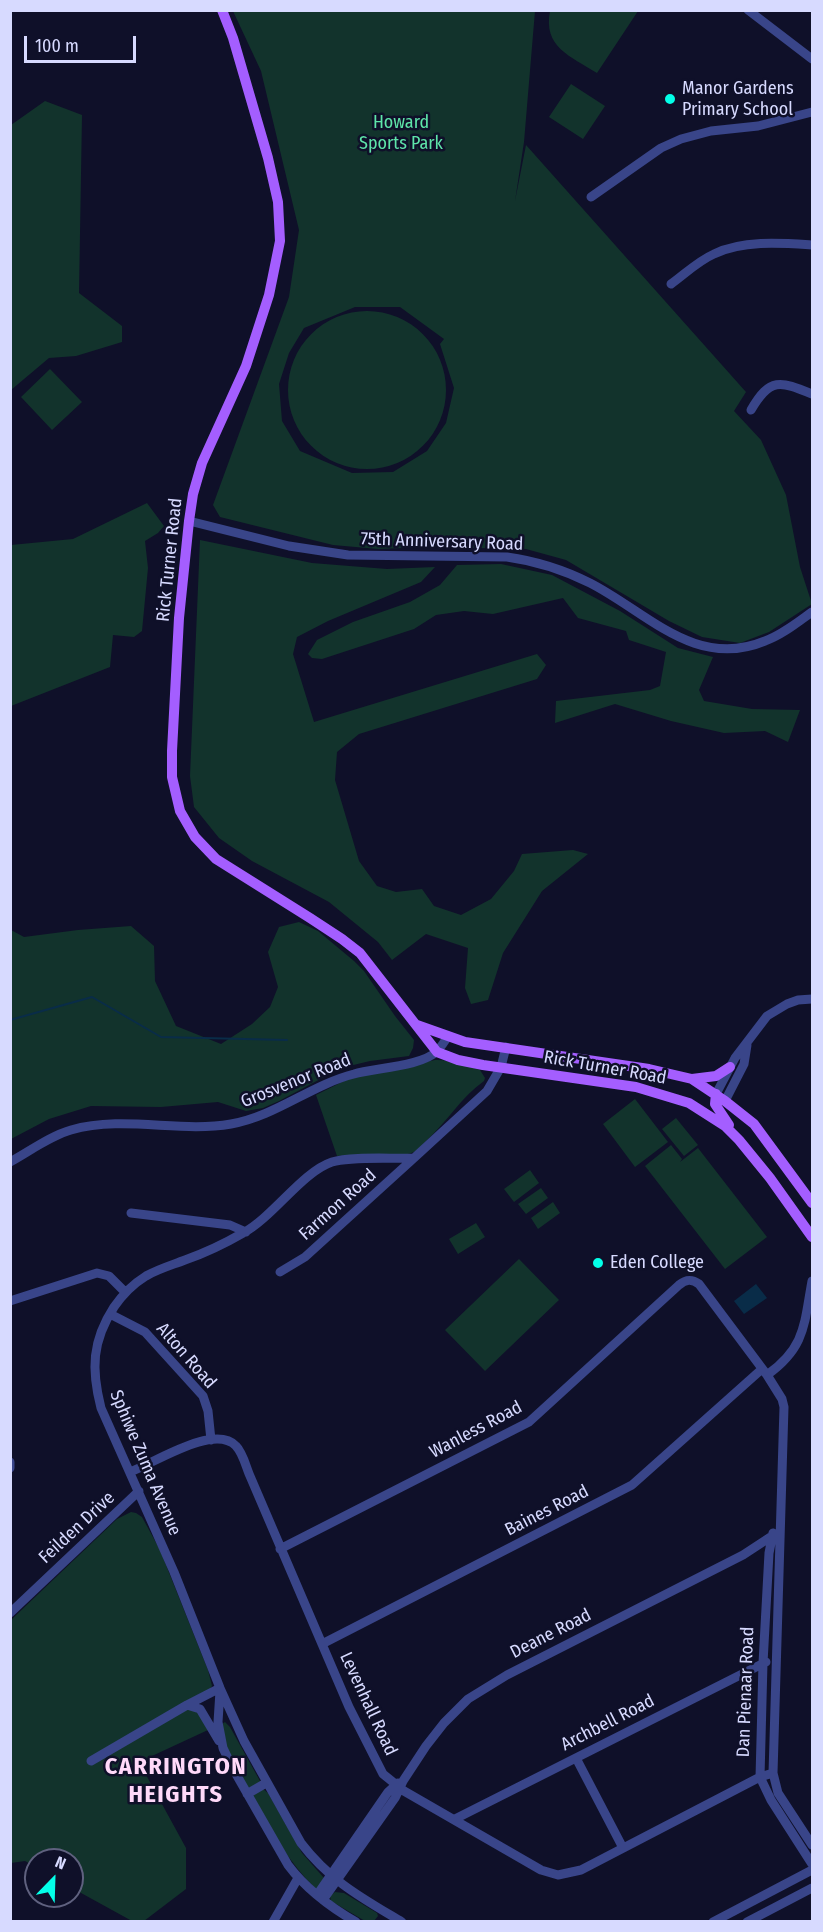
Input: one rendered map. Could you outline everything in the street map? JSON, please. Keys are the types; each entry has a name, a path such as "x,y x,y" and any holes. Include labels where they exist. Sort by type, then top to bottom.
{"main road":[{"name":"Rick Turner Road","path":"222,10 237,51 268,158 278,202 279,241 269,295 246,366 199,471 189,521 179,618 172,751 172,777 180,811 195,837 216,859 310,918 360,953 437,1052 458,1060 636,1087 689,1103 725,1126 739,1140 813,1237"},
{"name":"Rick Turner Road","path":"417,1024 465,1042 658,1071 692,1079 754,1124 813,1203"},
{"path":"692,1079 710,1078 730,1067"},
{"path":"689,1103 719,1100 739,1140"}],"street":[{"path":"748,10 813,59"},
{"path":"591,196 661,148 681,139 711,131 758,126 813,112"},
{"path":"671,284 715,253 731,248 781,243 813,245"},
{"path":"751,410 757,399 768,388 776,385 789,385 813,394"},
{"name":"75th Anniversary Road","path":"189,521 289,546 348,555 525,559 552,567 590,583 676,636 717,649 743,648 767,641 813,612"},
{"path":"719,1100 730,1067 767,1016 798,1000 813,999"},
{"path":"437,1052 448,1036"},
{"path":"719,1100 744,1064 747,1043"},
{"path":"414,1158 487,1090 501,1067 506,1047"},
{"name":"Grosvenor Road","path":"10,1161 58,1135 75,1129 122,1124 231,1124 249,1119 338,1079 375,1069 421,1061 437,1052"},
{"name":"Sphiwe Zuma Avenue","path":"402,1922 334,1879 313,1858 301,1843 266,1783 220,1688 174,1572 101,1408 95,1380 95,1350 100,1332 125,1292 149,1274 246,1232 324,1165 342,1160 414,1158"},
{"name":"Farmon Road","path":"280,1272 305,1257 414,1158"},
{"path":"390,1159 397,1174"},
{"path":"131,1213 230,1224 246,1232"},
{"path":"10,1301 97,1273 109,1276 125,1292"},
{"name":"Dan Pienaar Road","path":"690,1280 699,1284 764,1372 782,1399 784,1407 773,1773 778,1792 813,1845"},
{"name":"Wanless Road","path":"280,1549 530,1422 679,1285 690,1280"},
{"name":"Baines Road","path":"322,1644 632,1485 764,1372 787,1359 799,1341 813,1281"},
{"name":"Alton Road","path":"110,1314 146,1332 203,1396 208,1411 211,1440"},
{"path":"130,1472 176,1449 211,1440"},
{"name":"Levenhall Road","path":"211,1440 228,1441 238,1448 349,1707 380,1770 399,1785 455,1819 550,1874 573,1873 760,1777 773,1773"},
{"path":"10,1462 10,1468"},
{"name":"Feilden Drive","path":"10,1613 139,1491"},
{"name":"Dan Pienaar Road","path":"782,1508 772,1536 769,1553 760,1777 771,1800 813,1864"},
{"name":"Deane Road","path":"320,1898 388,1792 399,1785 444,1723 468,1700 507,1675 743,1555 772,1536"},
{"name":"Deane Road","path":"743,1555 779,1554"},
{"name":"Archbell Road","path":"455,1819 763,1663 776,1662"},
{"path":"91,1761 220,1688"},
{"name":"Sphiwe Zuma Avenue","path":"220,1688 218,1722 223,1748 288,1865 298,1878 320,1898 356,1922"},
{"path":"187,1705 197,1707 202,1712 223,1748"},
{"path":"576,1758 623,1848"},
{"path":"248,1794 266,1783"},
{"path":"712,1922 813,1870"},
{"path":"273,1922 298,1878"},
{"path":"747,1922 813,1888"},
{"path":"379,1922 385,1911"}],"green space":[{"path":"550,10 638,11 597,73 568,55 555,42 549,23"},
{"name":"Howard Sports Park","path":"233,11 535,11 524,142 515,201 526,145 746,392 734,411 761,440 786,495 800,567 812,604 769,632 740,643 702,637 669,621 566,560 526,549 427,547 378,549 333,545 220,517 213,505 289,297 299,230 261,71","holes":["355,307 400,307 444,339 440,344 454,388 446,423 427,451 393,472 352,473 300,451 282,421 279,384 289,353 304,328"]},
{"path":"571,84 605,106 583,139 549,117"},
{"path":"45,101 82,115 79,293 122,326 122,342 76,356 49,358 11,390 11,125"},
{"path":"367,311 397,317 423,334 440,360 446,390 440,420 423,446 397,463 367,469 337,463 311,446 294,420 288,390 294,360 311,334 337,317"},
{"path":"50,369 82,402 52,430 21,397"},
{"path":"147,503 164,526 145,541 148,568 142,631 134,637 113,635 110,667 11,706 11,545 73,539"},
{"path":"200,540 312,563 387,569 435,567 421,582 328,621 297,637 293,654 314,722 537,654 546,665 537,679 359,734 337,752 335,780 359,861 377,886 396,892 422,889 434,906 461,915 491,899 514,871 522,854 573,850 588,854 542,891 503,953 488,1000 471,1004 465,988 468,948 426,934 392,960 378,942 329,902 252,861 219,838 194,807 190,776"},
{"path":"501,564 552,575 620,611 678,648 713,657 699,690 704,701 752,709 800,710 788,742 765,731 724,733 671,721 615,704 555,723 556,701 650,690 660,686 666,652 629,640 626,631 578,618 563,598 493,614 464,611 436,615 414,629 322,659 312,658 308,654 317,640 353,622 410,602 440,585 457,565"},
{"path":"299,922 318,931 364,971 414,1040 409,1056 370,1061 341,1068 263,1108 246,1111 218,1102 161,1107 91,1106 49,1119 11,1139 11,930 24,937 131,926 154,946 155,981 176,1026 221,1044 252,1024 270,1007 278,987 268,952 279,927"},
{"path":"435,1060 480,1070 485,1078 484,1081 468,1094 434,1134 416,1151 389,1156 337,1156 316,1095 350,1078"},
{"path":"635,1099 668,1142 635,1167 603,1124"},
{"path":"676,1118 698,1145 684,1156 662,1129"},
{"path":"671,1145 682,1159 680,1162 698,1148 767,1237 725,1269 645,1166"},
{"path":"530,1170 539,1183 514,1202 504,1189"},
{"path":"541,1188 548,1198 526,1214 518,1204"},
{"path":"553,1202 560,1213 538,1229 531,1218"},
{"path":"476,1223 485,1237 458,1254 449,1239"},
{"path":"519,1259 559,1300 485,1371 445,1330"},
{"path":"131,1512 142,1517 160,1550 208,1670 212,1686 208,1692 192,1701 208,1730 139,1762 186,1848 186,1889 144,1921 132,1921 84,1895 84,1848 24,1848 24,1861 11,1863 11,1620 117,1519"},
{"path":"225,1722 261,1783 249,1791 226,1747 222,1724"},
{"path":"263,1789 268,1793 302,1853 324,1878 316,1889 273,1834 252,1797"},
{"path":"335,1892 344,1893 377,1913 378,1916 374,1921 365,1921 331,1901 330,1896"}],"water":[{"path":"756,1284 767,1298 744,1314 734,1301"}],"waterway":[{"path":"10,1020 92,997 161,1037 287,1040"}],"place":[{"name":"Manor Gardens Primary School","path":"670,99"},
{"name":"Eden College","path":"598,1263"}],"district":[{"name":"CARRINGTON HEIGHTS","path":"176,1781"}]}
